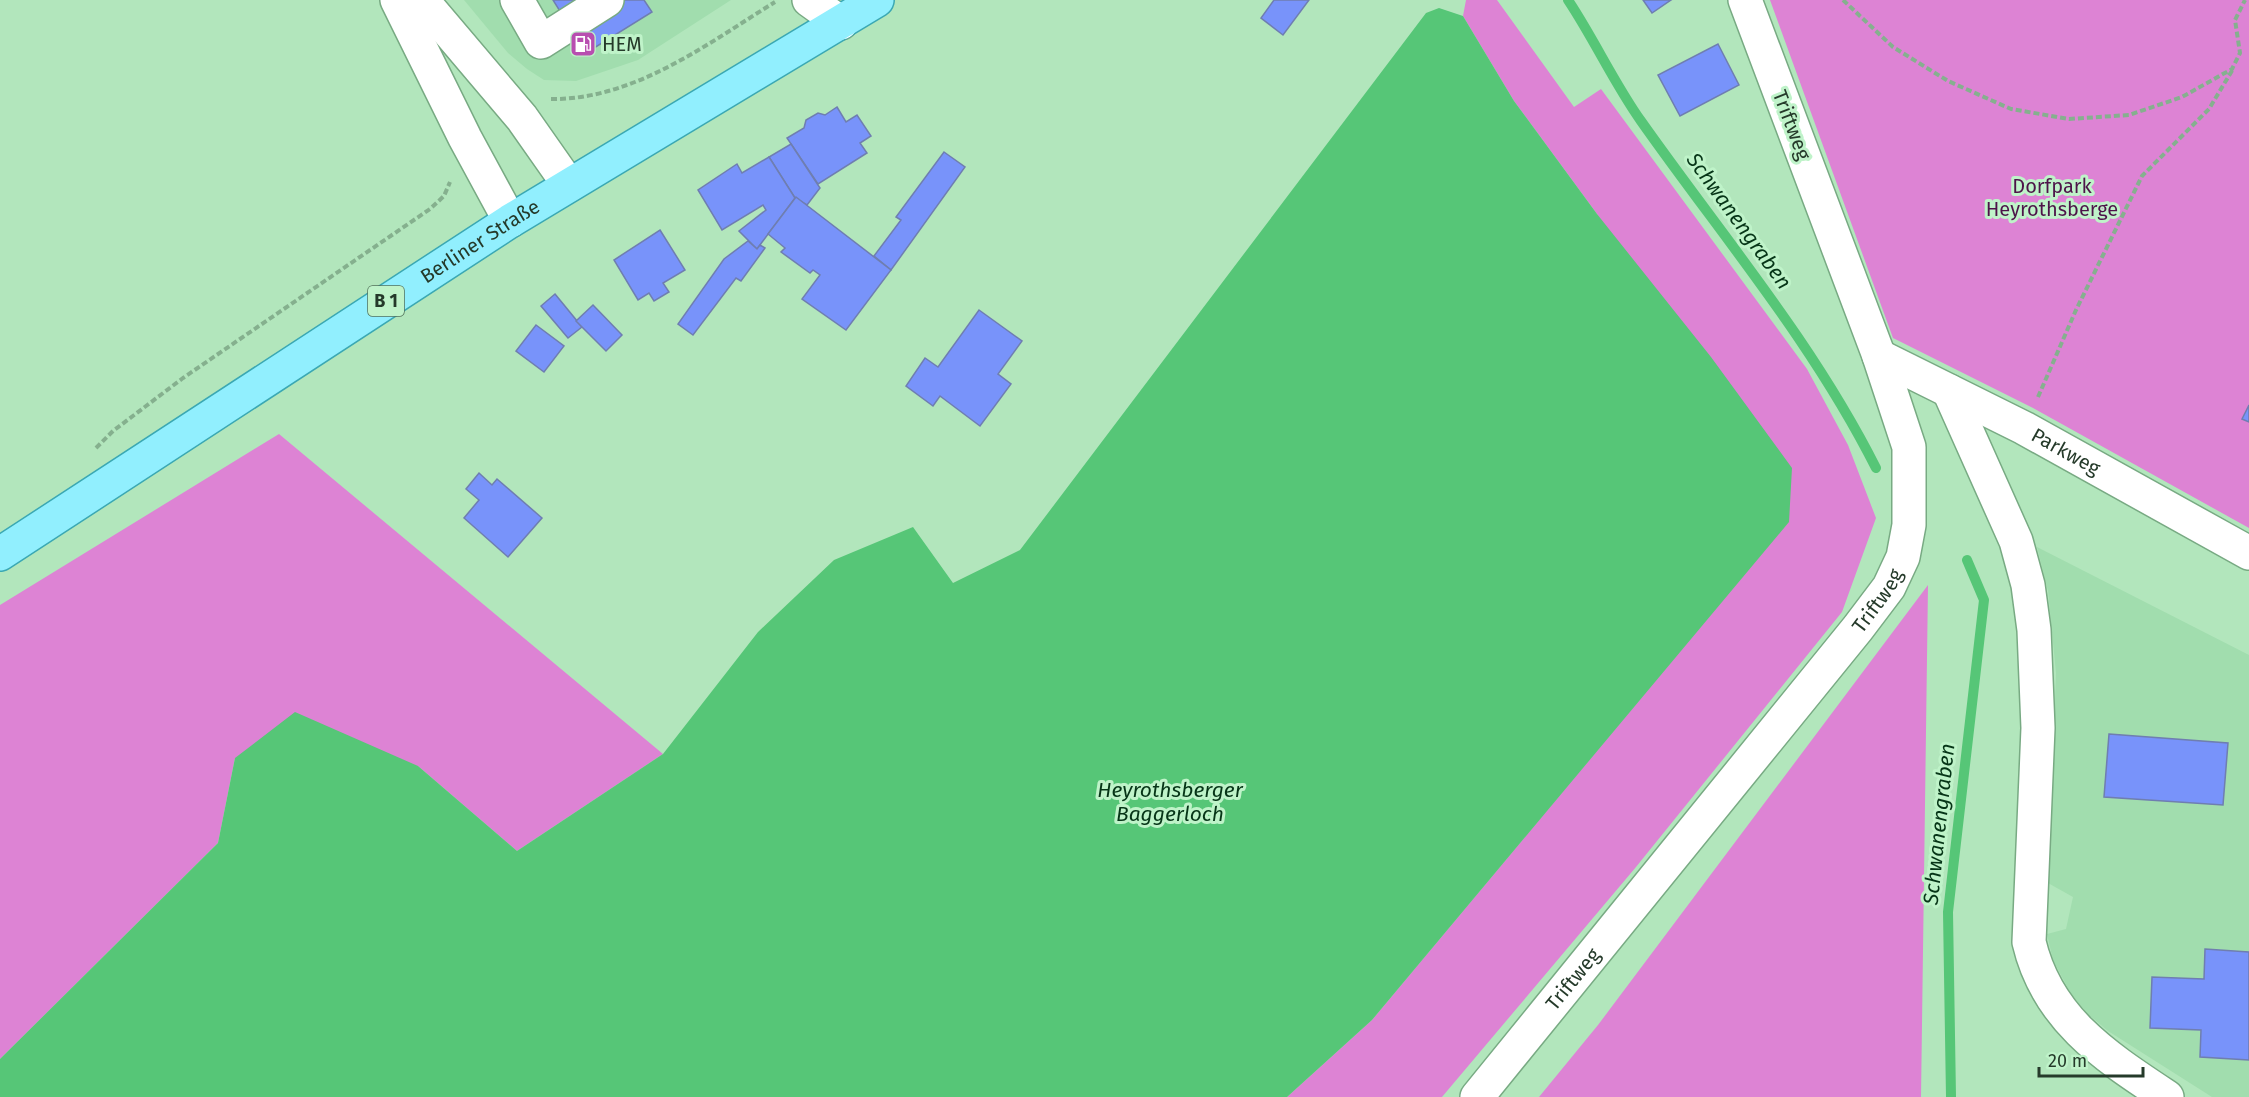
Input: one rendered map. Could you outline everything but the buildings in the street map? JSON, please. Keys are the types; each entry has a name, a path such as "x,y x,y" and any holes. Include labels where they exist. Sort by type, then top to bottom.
{"main road":[{"name":"Berliner Straße","path":"0,554 510,221 877,0"}],"street":[{"path":"397,0 472,152 510,221"},
{"path":"422,0 522,118 569,185"},
{"path":"517,0 541,42 607,0"},
{"path":"809,0 841,23"},
{"name":"Triftweg","path":"1477,1097 1889,587 1902,557 1909,525 1911,480 1909,447 1879,356 1745,0"},
{"name":"Parkweg","path":"1879,356 2024,428 2249,553"},
{"path":"1949,391 2016,541 2033,619 2038,728 2029,942 2034,962 2040,978 2060,1012 2123,1068 2167,1097"}],"path":[{"path":"522,118 550,99 582,99 635,83 723,35 778,0"},
{"path":"1843,0 1893,47 1948,81 2011,109 2069,119 2129,115 2182,97 2232,69 2237,62"},
{"path":"2024,428 2076,310 2142,176 2209,109 2237,62 2240,53 2235,20 2245,0"},
{"path":"90,453 113,431 183,378 430,209 447,190 453,165 472,152"}],"shaded area":[{"name":"HEM","path":"464,0 731,0 638,60 576,81 544,80 527,69 508,53"},
{"path":"2037,547 2249,655 2249,1097 2212,1097 2108,1031 2088,1014 2071,994 2053,960 2047,934 2066,929 2073,897 2048,883 2056,673 2048,591"}],"green space":[{"path":"1466,0 1497,0 1574,107 1601,89 1807,369 1848,445 1876,518 1842,612 1636,867 1442,1097 1287,1097 1372,1020 1789,521 1597,214 1514,101 1463,16"},
{"name":"Dorfpark Heyrothsberge","path":"1770,0 2249,0 2249,528 2033,408 1893,338"},
{"path":"279,434 663,754 517,851 418,766 235,758 218,843 0,1059 0,605"},
{"path":"1928,585 1921,1097 1539,1097 1598,1025"}],"water":[{"name":"Heyrothsberger Baggerloch","path":"1439,8 1463,16 1514,101 1597,214 1711,357 1792,468 1789,522 1372,1020 1287,1097 0,1097 0,1059 218,843 235,758 295,712 418,766 517,851 663,754 758,632 834,560 913,527 953,583 1020,550 1426,13"}],"waterway":[{"name":"Schwanengraben","path":"1568,0 1641,121 1765,290 1824,376 1876,468"},
{"name":"Schwanengraben","path":"1951,1097 1948,912 1984,600 1967,560"}],"place":[{"name":"HEM","path":"583,44"}]}
